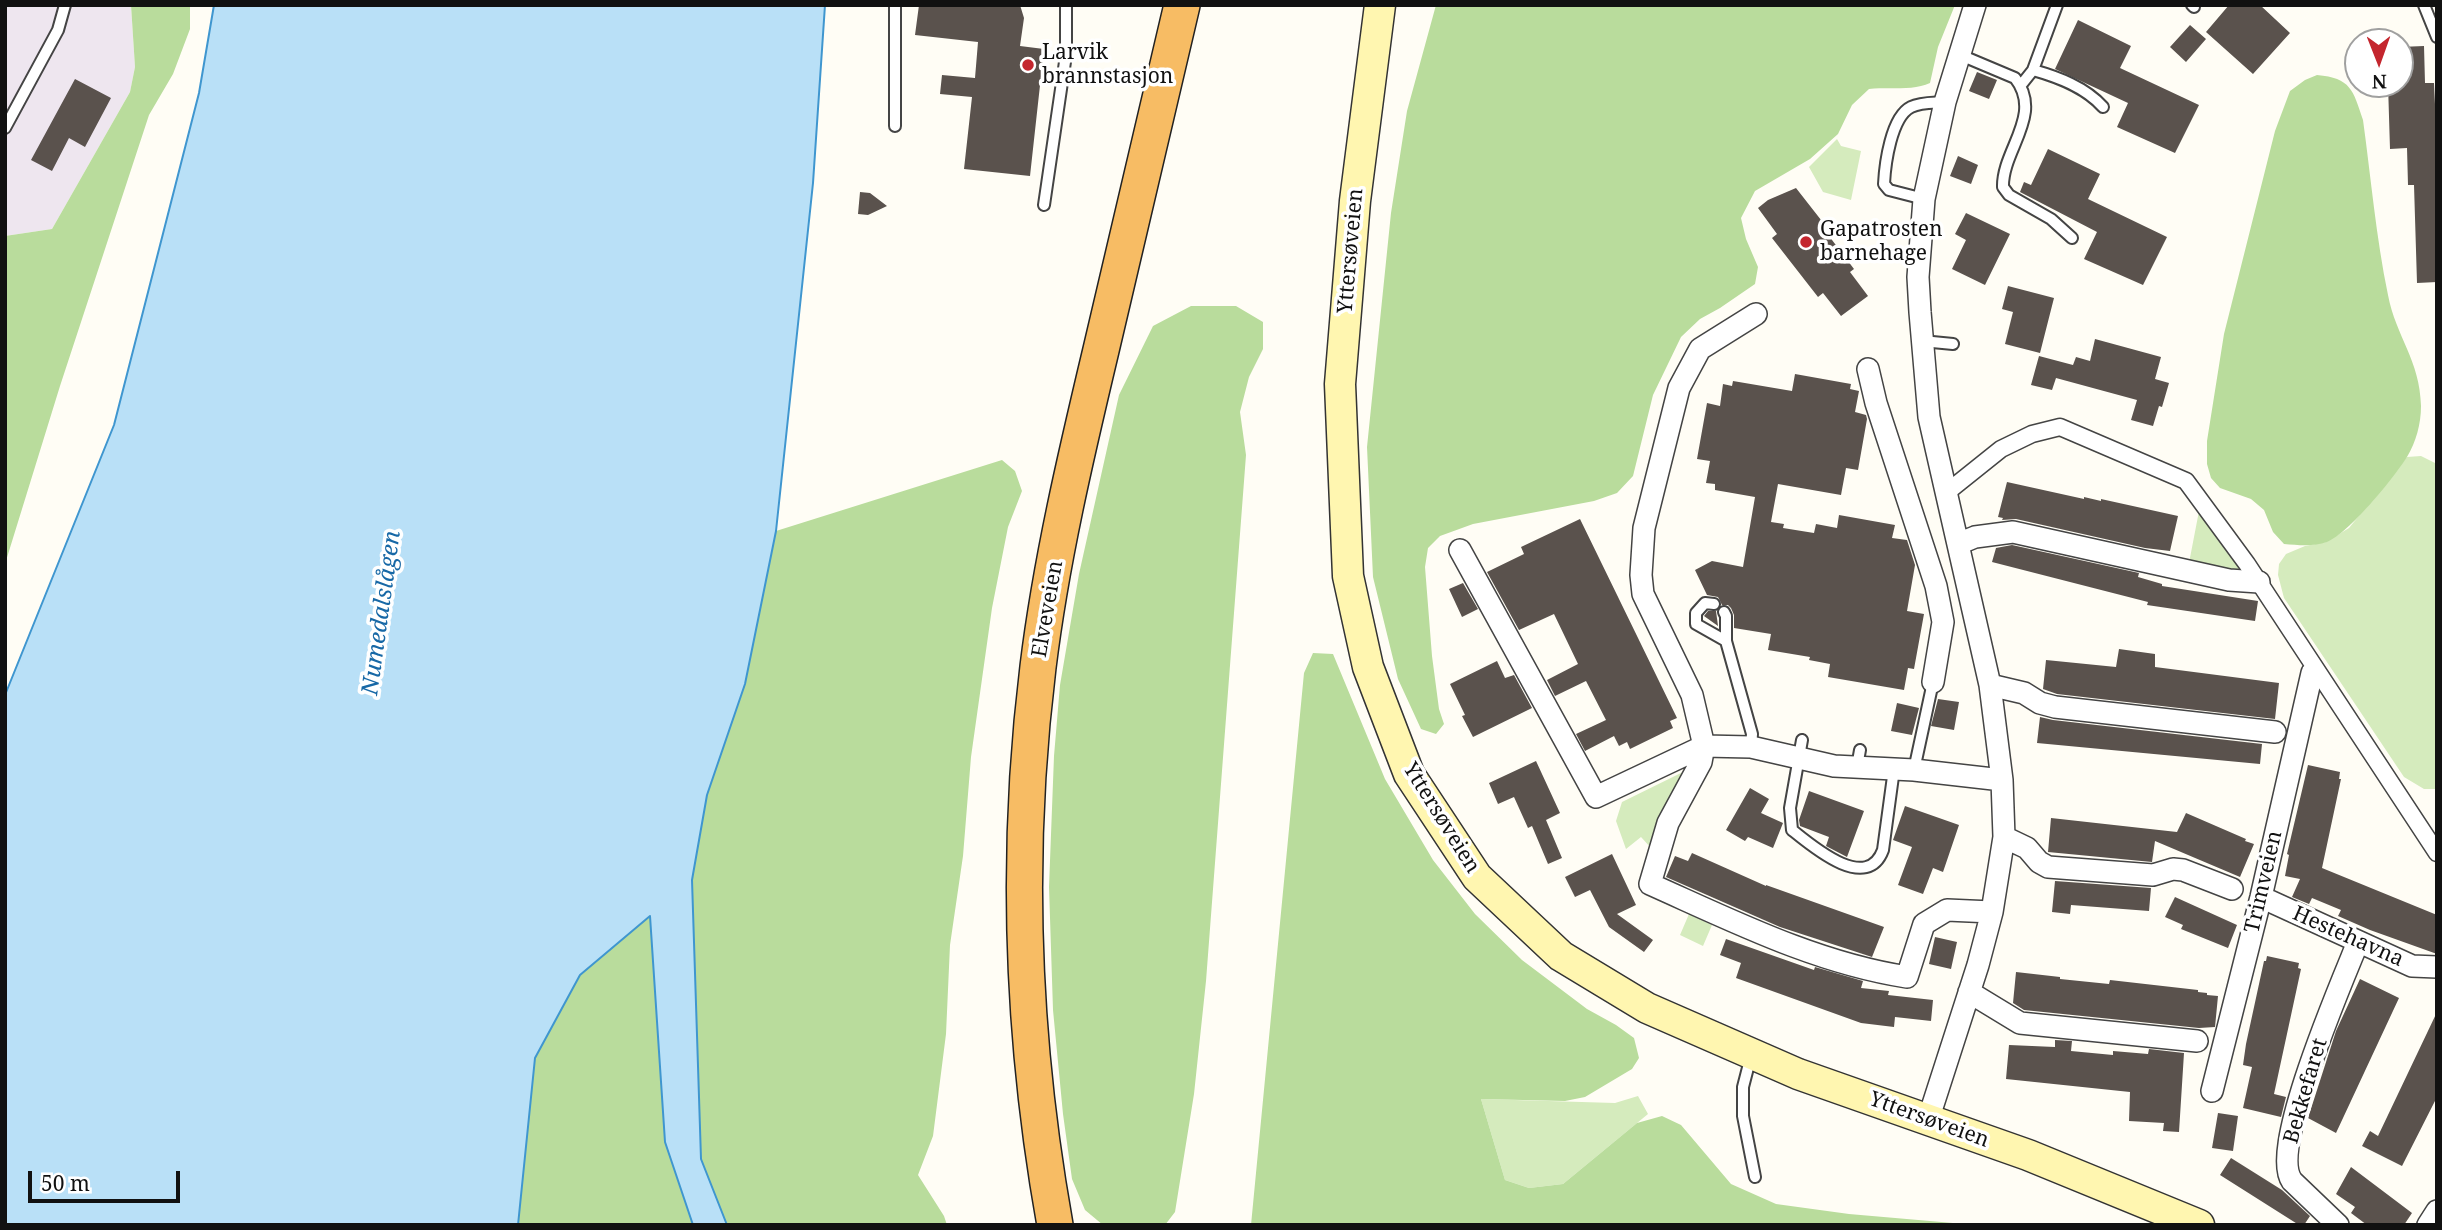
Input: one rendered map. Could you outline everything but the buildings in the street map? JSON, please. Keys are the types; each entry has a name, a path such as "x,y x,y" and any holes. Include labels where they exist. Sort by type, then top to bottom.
{"highway":[{"name":"Elveveien","path":"1055,1225 1041,1139 1028,1021 1024,843 1031,728 1052,578 1085,418 1182,5"}],"main road":[{"name":"Yttersøveien","path":"1380,5 1355,201 1340,384 1348,576 1368,667 1409,774 1477,877 1561,956 1647,1008 1798,1074 2028,1155 2199,1225"}],"street":[{"path":"1928,1120 1992,912 2004,837 2002,780 1990,685 1929,417 1919,277 1924,199 1945,102 1975,5"},
{"path":"1756,314 1700,349 1679,388 1644,528 1641,575 1643,594 1692,695 1704,746 1700,762 1668,823 1650,884 1791,946 1874,972 1907,977 1924,924 1947,910 1992,912"},
{"path":"1868,369 1876,403 1936,586 1942,613 1943,622 1933,682"},
{"path":"1946,493 2001,449 2032,434 2060,427 2186,481 2259,582 2437,853"},
{"path":"1958,544 1975,537 2013,532 2229,580 2259,582"},
{"path":"1460,550 1596,797 1704,746 1757,753 1801,749 1834,766 1858,758 1904,770 2002,780"},
{"name":"Trimveien","path":"2213,1091 2312,673"},
{"path":"1990,685 2024,693 2040,703 2055,707 2275,732"},
{"path":"2004,837 2027,848 2039,863 2048,867 2152,875 2173,869 2183,870 2232,890"},
{"name":"Hestehavna","path":"2261,897 2412,966 2437,967"},
{"name":"Bekkefaret","path":"2339,1225 2292,1181 2287,1175 2287,1165 2292,1127 2306,1076 2358,943"},
{"path":"1969,992 2021,1023 2197,1041"},
{"path":"2428,1225 2437,1211"}],"lane":[{"path":"5,128 58,30 65,5"},
{"path":"895,5 895,126"},
{"path":"1044,205 1066,55 1066,5"},
{"path":"2021,85 2033,70 2057,5"},
{"path":"2424,5 2437,37"},
{"path":"1958,54 2015,78 2021,85 2025,120 2005,171 2003,187 2009,195 2051,219 2072,238"},
{"path":"2033,70 2069,83 2094,96 2103,107"},
{"path":"1924,199 1889,190 1884,184 1893,130 1901,115 1911,107 1945,102"},
{"path":"1922,341 1953,344"},
{"path":"1714,604 1704,603 1696,613 1696,624 1726,641"},
{"path":"1724,612 1726,641 1757,753"},
{"path":"1801,749 1790,808 1792,830 1817,851 1845,865 1871,867 1878,863 1883,850 1904,770 1933,682"},
{"path":"1751,1054 1742,1087 1743,1116 1755,1177"}],"shaded area":[{"path":"5,5 131,5 135,67 130,92 52,229 5,236"}],"green space":[{"path":"131,5 190,5 190,29 173,74 149,115 5,564 5,236 52,229 130,92 135,67"},
{"path":"1436,5 1955,5 1938,47 1930,83 1909,88 1869,89 1852,105 1838,134 1810,159 1755,191 1741,218 1746,239 1758,267 1755,284 1700,319 1681,337 1653,395 1633,476 1617,493 1594,501 1473,524 1440,536 1428,548 1425,567 1432,656 1439,709 1444,724 1436,734 1421,729 1398,679 1373,577 1367,447 1391,213 1407,111"},
{"path":"2317,75 2344,83 2344,98 2355,98 2363,120 2388,295 2396,324 2417,375 2421,406 2413,445 2392,478 2347,528 2327,542 2311,545 2284,544 2273,532 2264,510 2251,499 2220,488 2211,478 2207,464 2207,441 2224,334 2275,131 2290,91"},
{"path":"1837,139 1841,146 1861,151 1851,200 1823,192 1809,167"},
{"path":"1191,306 1236,306 1263,322 1263,349 1249,377 1240,412 1246,455 1206,981 1194,1094 1175,1212 1165,1225 1103,1225 1085,1210 1072,1179 1053,1010 1049,887 1054,756 1060,685 1079,574 1119,395 1153,326"},
{"path":"2421,456 2437,464 2437,789 2424,789 2404,777 2284,598 2278,575 2279,564 2286,554 2305,546 2326,542 2349,528 2407,457"},
{"path":"1002,460 1015,471 1022,491 1008,527 992,608 971,757 963,856 950,945 946,1034 933,1136 918,1175 947,1225 727,1225 701,1160 692,880 707,795 745,684 776,531"},
{"path":"2199,511 2238,563 2239,568 2233,573 2189,563"},
{"path":"1313,653 1333,654 1385,779 1433,860 1475,914 1522,960 1587,1009 1634,1038 1639,1058 1632,1069 1585,1097 1565,1101 1481,1099 1505,1180 1529,1188 1563,1184 1637,1123 1662,1116 1681,1125 1731,1184 1776,1204 1849,1214 1976,1225 1251,1225 1304,673"},
{"path":"1683,772 1651,848 1641,837 1626,849 1616,821 1622,802"},
{"path":"1689,914 1712,925 1703,946 1680,935"},
{"path":"650,915 665,1142 693,1225 518,1225 535,1058 580,975"},
{"path":"1638,1096 1648,1114 1563,1184 1529,1188 1505,1180 1481,1099 1615,1103"}],"water":[{"name":"Numedalslågen","path":"214,5 825,5 813,183 776,531 745,684 707,795 692,880 701,1159 727,1225 693,1225 665,1142 650,916 580,975 535,1058 518,1225 5,1225 5,695 114,425 199,93"}],"place":[{"name":"Larvik brannstasjon","path":"1028,65"},
{"name":"Gapatrosten barnehage","path":"1806,242"}]}
